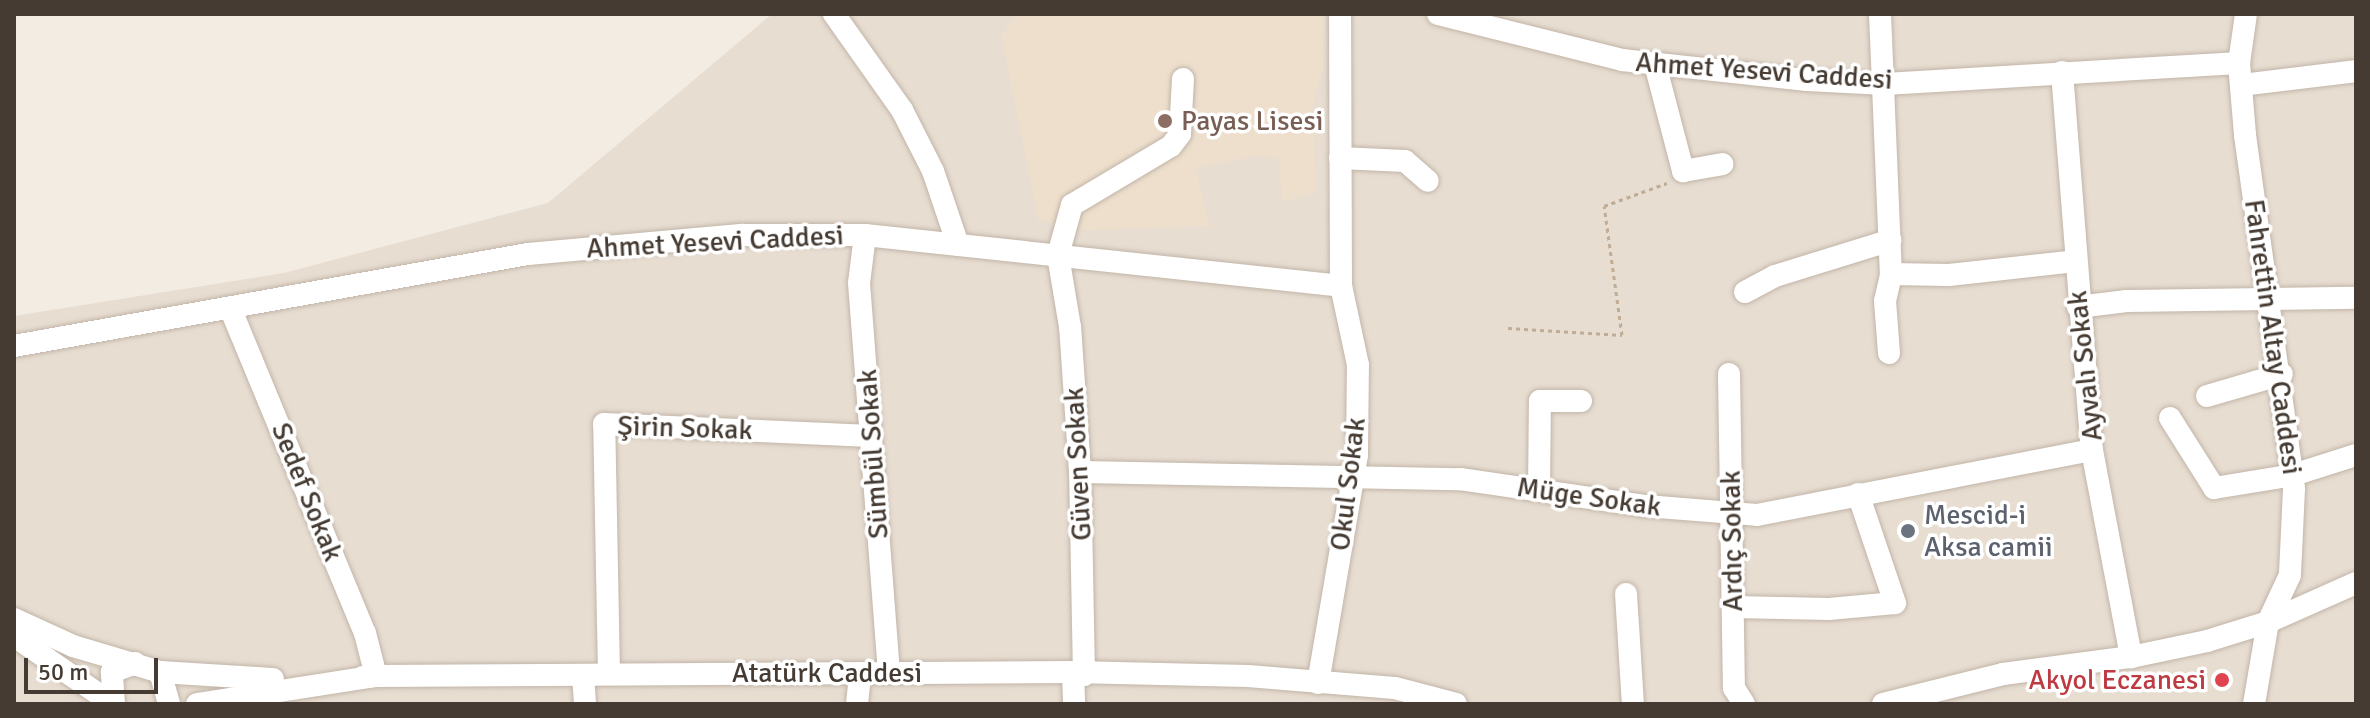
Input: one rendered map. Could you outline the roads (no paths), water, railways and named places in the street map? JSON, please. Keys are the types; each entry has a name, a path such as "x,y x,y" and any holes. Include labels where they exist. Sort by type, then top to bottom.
{"street":[{"path":"834,14 902,110 933,171 958,245"},
{"path":"1340,14 1341,286"},
{"name":"Ahmet Yesevi Caddesi","path":"1438,14 1655,64 1885,84 2062,72 2240,74 2356,71"},
{"path":"1880,14 1891,240 1891,274 1885,301 1889,353"},
{"name":"Fahrettin Altay Caddesi","path":"2246,14 2240,74 2293,475 2290,575 2268,622 2254,704"},
{"path":"1655,64 1683,171 1722,164"},
{"name":"Ayvalı Sokak","path":"2062,72 2078,307 2092,450 2131,657"},
{"path":"1058,255 1072,205 1171,146 1180,134 1183,79"},
{"path":"1340,158 1405,161 1428,181"},
{"name":"Ahmet Yesevi Caddesi","path":"14,346 231,310 528,254 743,235 865,235 1341,286"},
{"name":"Sümbül Sokak","path":"865,235 859,283 889,673"},
{"path":"1745,292 1775,276 1891,240"},
{"name":"Güven Sokak","path":"1058,255 1070,327 1080,472 1079,673 1074,704"},
{"path":"1891,274 1949,275 2075,261"},
{"name":"Okul Sokak","path":"1318,683 1354,474 1358,365 1341,286"},
{"path":"2078,307 2127,301 2356,298"},
{"name":"Sedef Sokak","path":"231,310 365,633 376,676"},
{"name":"Ardıç Sokak","path":"1729,374 1734,688 1744,704"},
{"path":"2207,396 2282,374"},
{"path":"1539,490 1540,401 1581,401"},
{"path":"2170,418 2214,488 2293,475 2356,455"},
{"name":"Şirin Sokak","path":"609,674 604,424 871,436"},
{"name":"Müge Sokak","path":"1080,472 1354,474 1460,479 1732,515 1757,515 2092,450"},
{"path":"1734,607 1829,609 1895,603 1858,494"},
{"path":"1883,704 1912,701 2003,674 2131,657 2268,622 2356,583"},
{"path":"1626,594 1633,704"},
{"path":"14,619 73,646 160,672 253,679 376,676"},
{"path":"14,636 114,704"},
{"path":"114,704 112,672 135,663"},
{"path":"160,672 169,704"},
{"path":"857,704 860,673"},
{"name":"Atatürk Caddesi","path":"197,704 376,676 860,673 1248,676 1318,683 1456,704"},
{"path":"583,675 585,704"}],"place":[{"name":"Payas Lisesi","path":"1165,121"},
{"name":"Mescid-i Aksa camii","path":"1908,531"},
{"name":"Akyol Eczanesi","path":"2222,680"}]}
